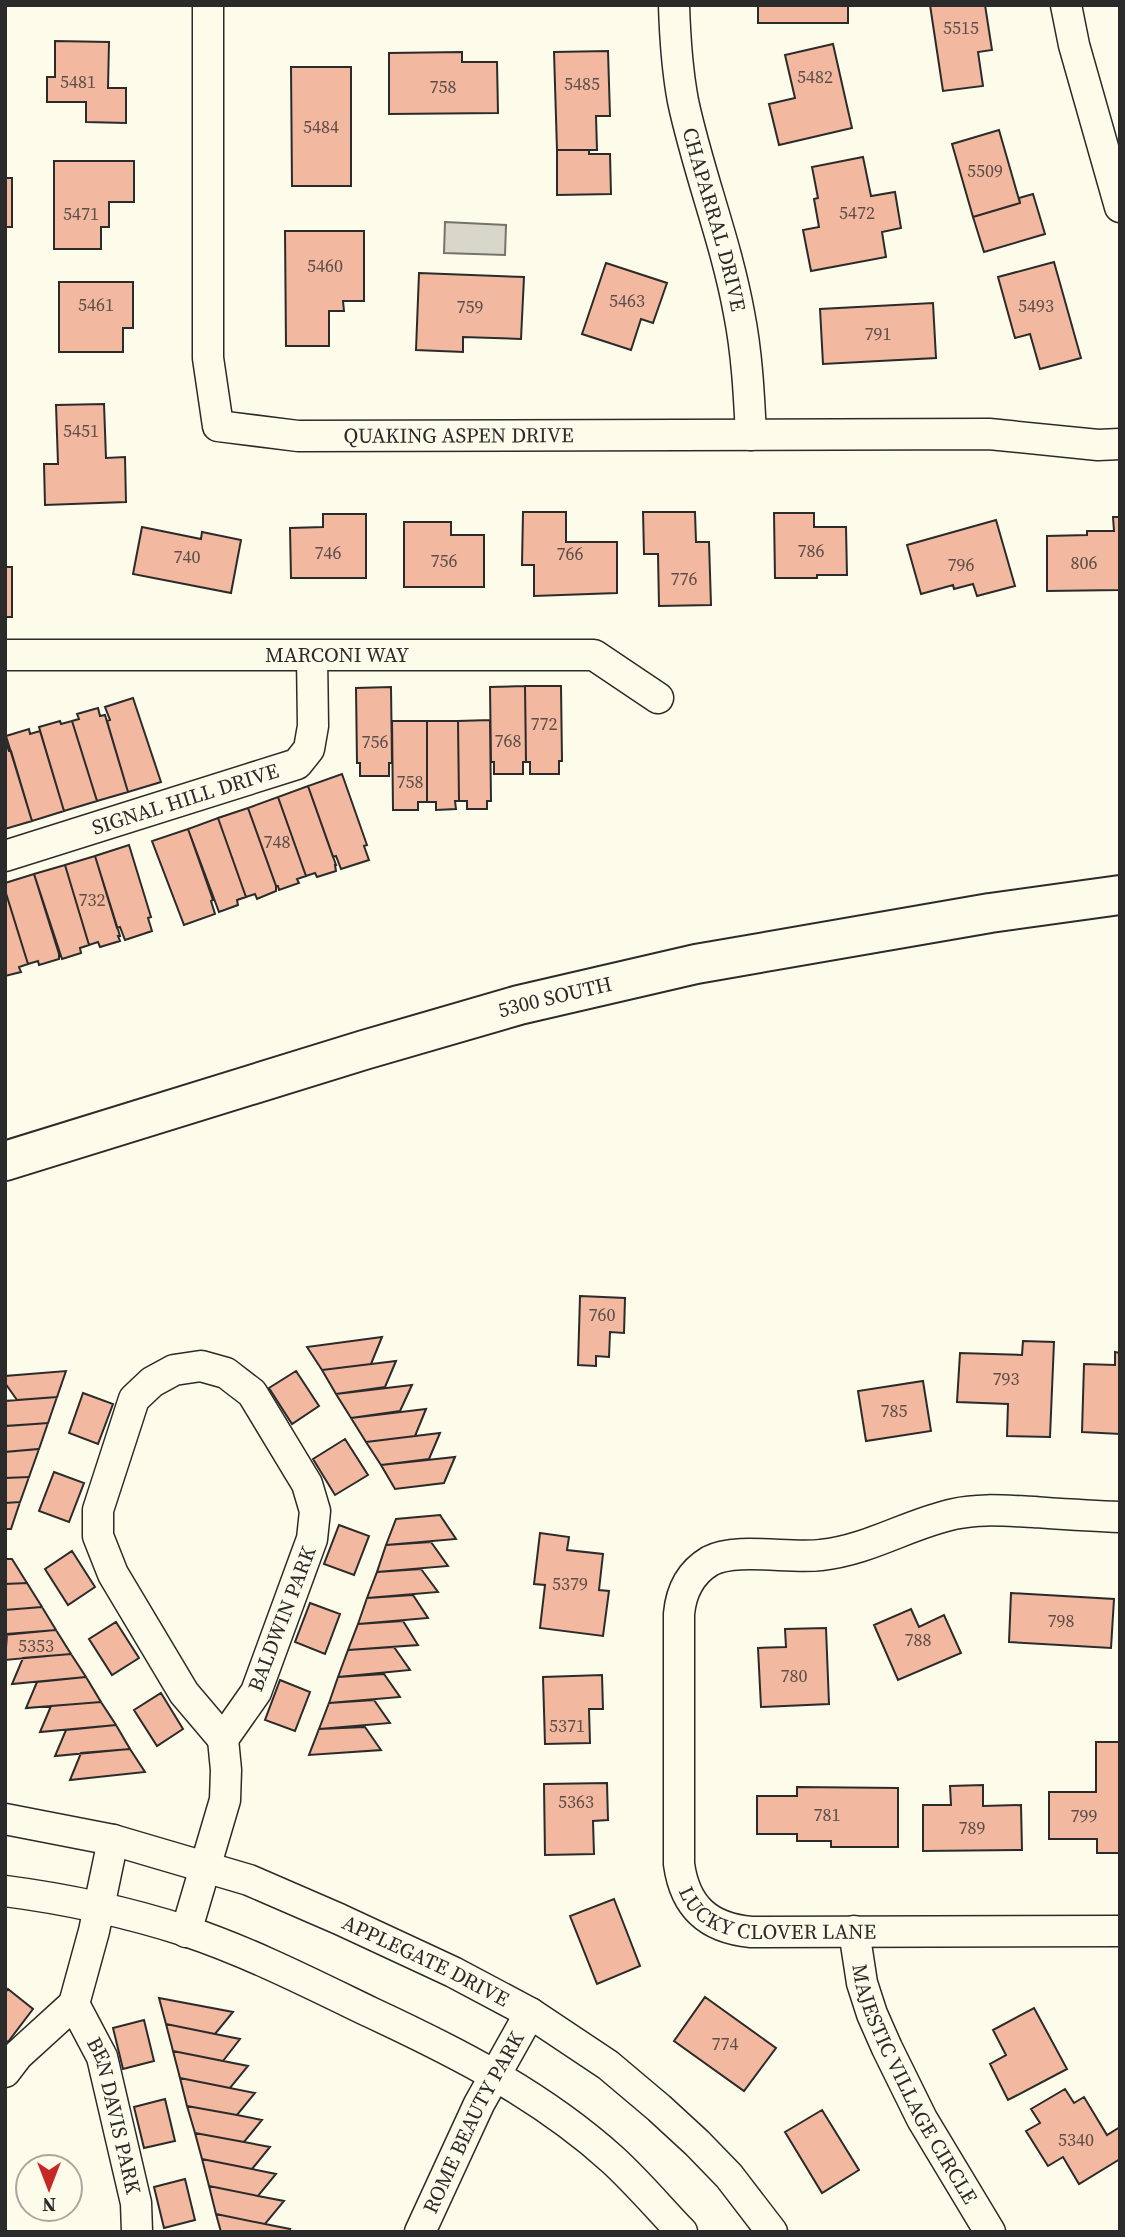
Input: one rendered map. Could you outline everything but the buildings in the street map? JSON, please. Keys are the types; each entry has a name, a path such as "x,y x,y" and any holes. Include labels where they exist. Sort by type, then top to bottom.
{"main road":[{"name":"5300 SOUTH","path":"5,1161 519,1005 696,964 990,913 1120,895"}],"street":[{"name":"QUAKING ASPEN DRIVE","path":"208,5 208,358 218,426 298,436 989,433 1098,445 1120,444"},
{"name":"CHAPARRAL DRIVE","path":"674,5 675,52 683,102 740,314 751,435"},
{"path":"1066,5 1074,45 1120,207"},
{"name":"MARCONI WAY","path":"5,655 594,655 658,698"},
{"name":"SIGNAL HILL DRIVE","path":"5,856 297,764 309,749 313,726 312,656"},
{"name":"BALDWIN PARK","path":"201,1366 226,1373 252,1393 307,1484 315,1511 312,1539 256,1692 222,1739 184,1693 113,1574 99,1536 99,1510 134,1399 152,1382 174,1370 201,1366"},
{"name":"LUCKY CLOVER LANE","path":"1120,1517 972,1511 936,1519 877,1542 839,1552 800,1556 721,1557 702,1567 687,1583 678,1614 679,1864 685,1889 699,1910 710,1920 723,1927 751,1931 1120,1931"},
{"path":"186,1931 225,1800 226,1770 222,1739"},
{"name":"APPLEGATE DRIVE","path":"5,1819 113,1840 249,1880 453,1972 530,2013 608,2065 659,2108 729,2176 772,2232"},
{"path":"75,2004 113,1840"},
{"path":"5,1891 99,1907 186,1931 287,1973 444,2047 495,2075 565,2122 613,2160 682,2232"},
{"name":"MAJESTIC VILLAGE CIRCLE","path":"854,1931 862,1983 887,2048 922,2119 990,2232"},
{"name":"BEN DAVIS PARK","path":"5,2072 18,2054 75,2004 102,2057 136,2203 137,2232"},
{"name":"ROME BEAUTY PARK","path":"420,2232 479,2104 530,2013"}],"shaded area":[{"path":"445,222 506,225 505,255 444,253"}]}
